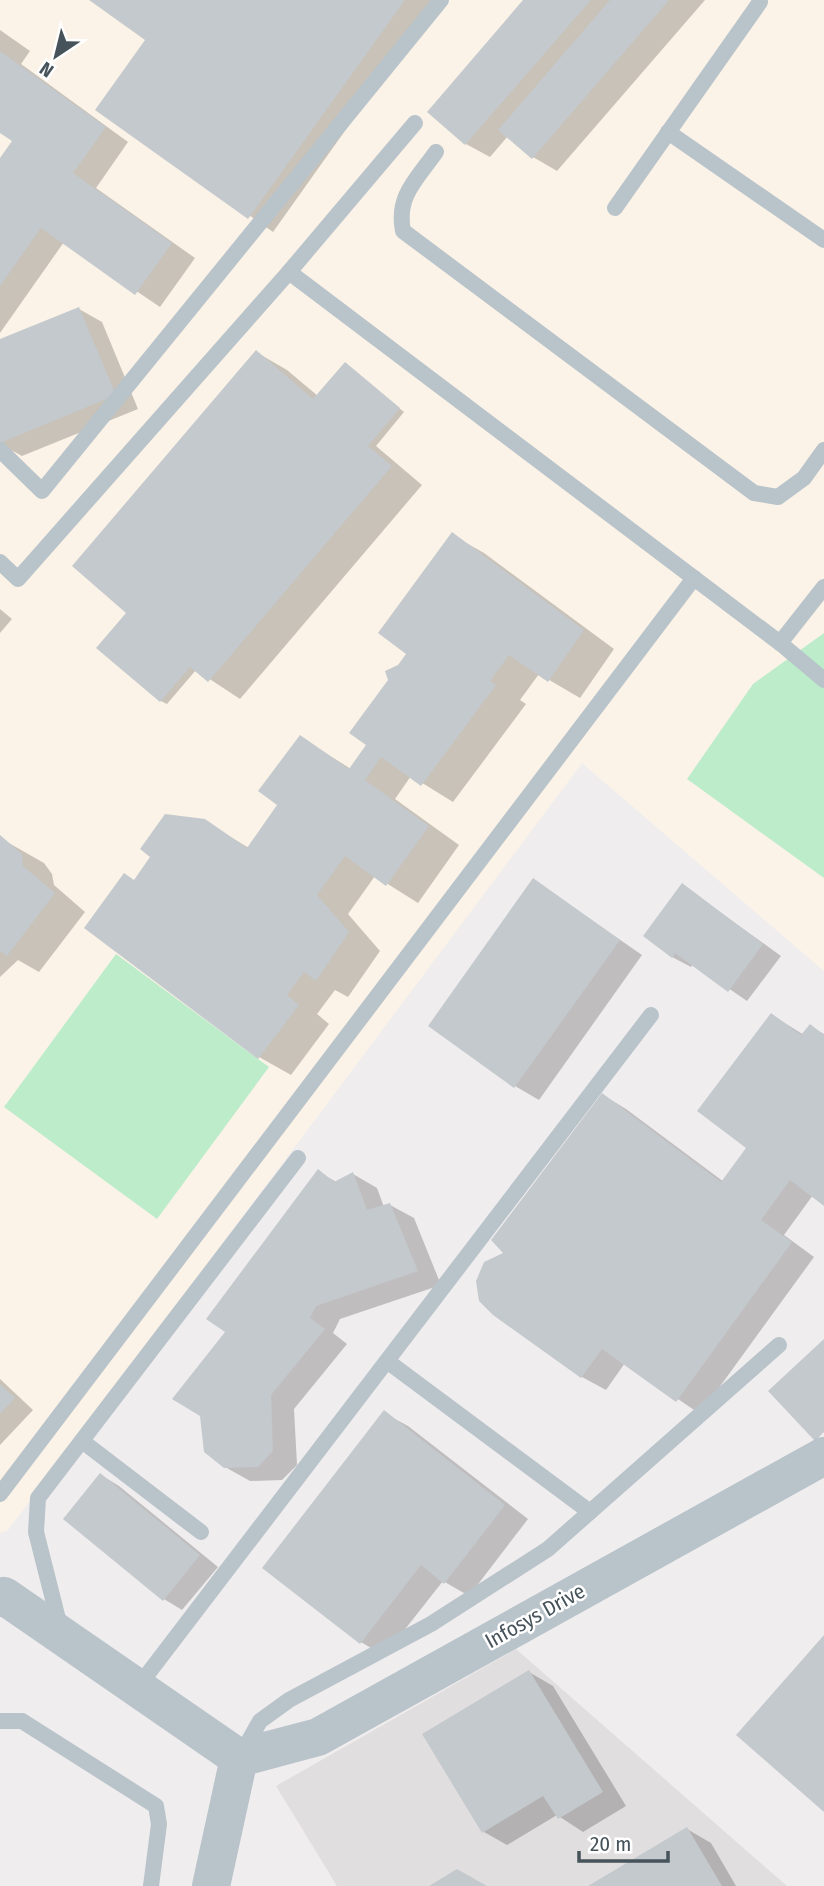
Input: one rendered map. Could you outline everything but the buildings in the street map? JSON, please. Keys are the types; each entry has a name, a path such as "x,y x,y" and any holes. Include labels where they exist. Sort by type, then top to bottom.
{"street":[{"name":"Infosys Drive","path":"239,1758 318,1737 824,1456"},
{"path":"1,1592 239,1758 211,1886"}],"lane":[{"path":"0,450 42,491 441,0"},
{"path":"615,208 760,2"},
{"path":"0,562 18,579 289,272 415,123"},
{"path":"668,132 824,240"},
{"path":"436,152 403,199 399,211 403,231 754,493 778,497 804,478 824,450"},
{"path":"289,272 780,643 824,680"},
{"path":"0,1494 694,578"},
{"path":"780,643 824,587"},
{"path":"137,1688 651,1015"},
{"path":"62,1636 36,1532 38,1498 298,1158"},
{"path":"239,1758 260,1721 279,1707 431,1624 548,1549 779,1345"},
{"path":"387,1361 590,1513"},
{"path":"82,1441 201,1532"},
{"path":"0,1721 22,1721 156,1806 159,1824 151,1886"}],"shaded area":[{"path":"0,0 824,0 824,971 582,763 8,1530 0,1533"},
{"path":"516,1649 787,1886 337,1886 276,1786"}],"green space":[{"path":"824,633 824,878 687,779 753,684"},
{"path":"116,954 269,1067 157,1219 4,1107"}]}
